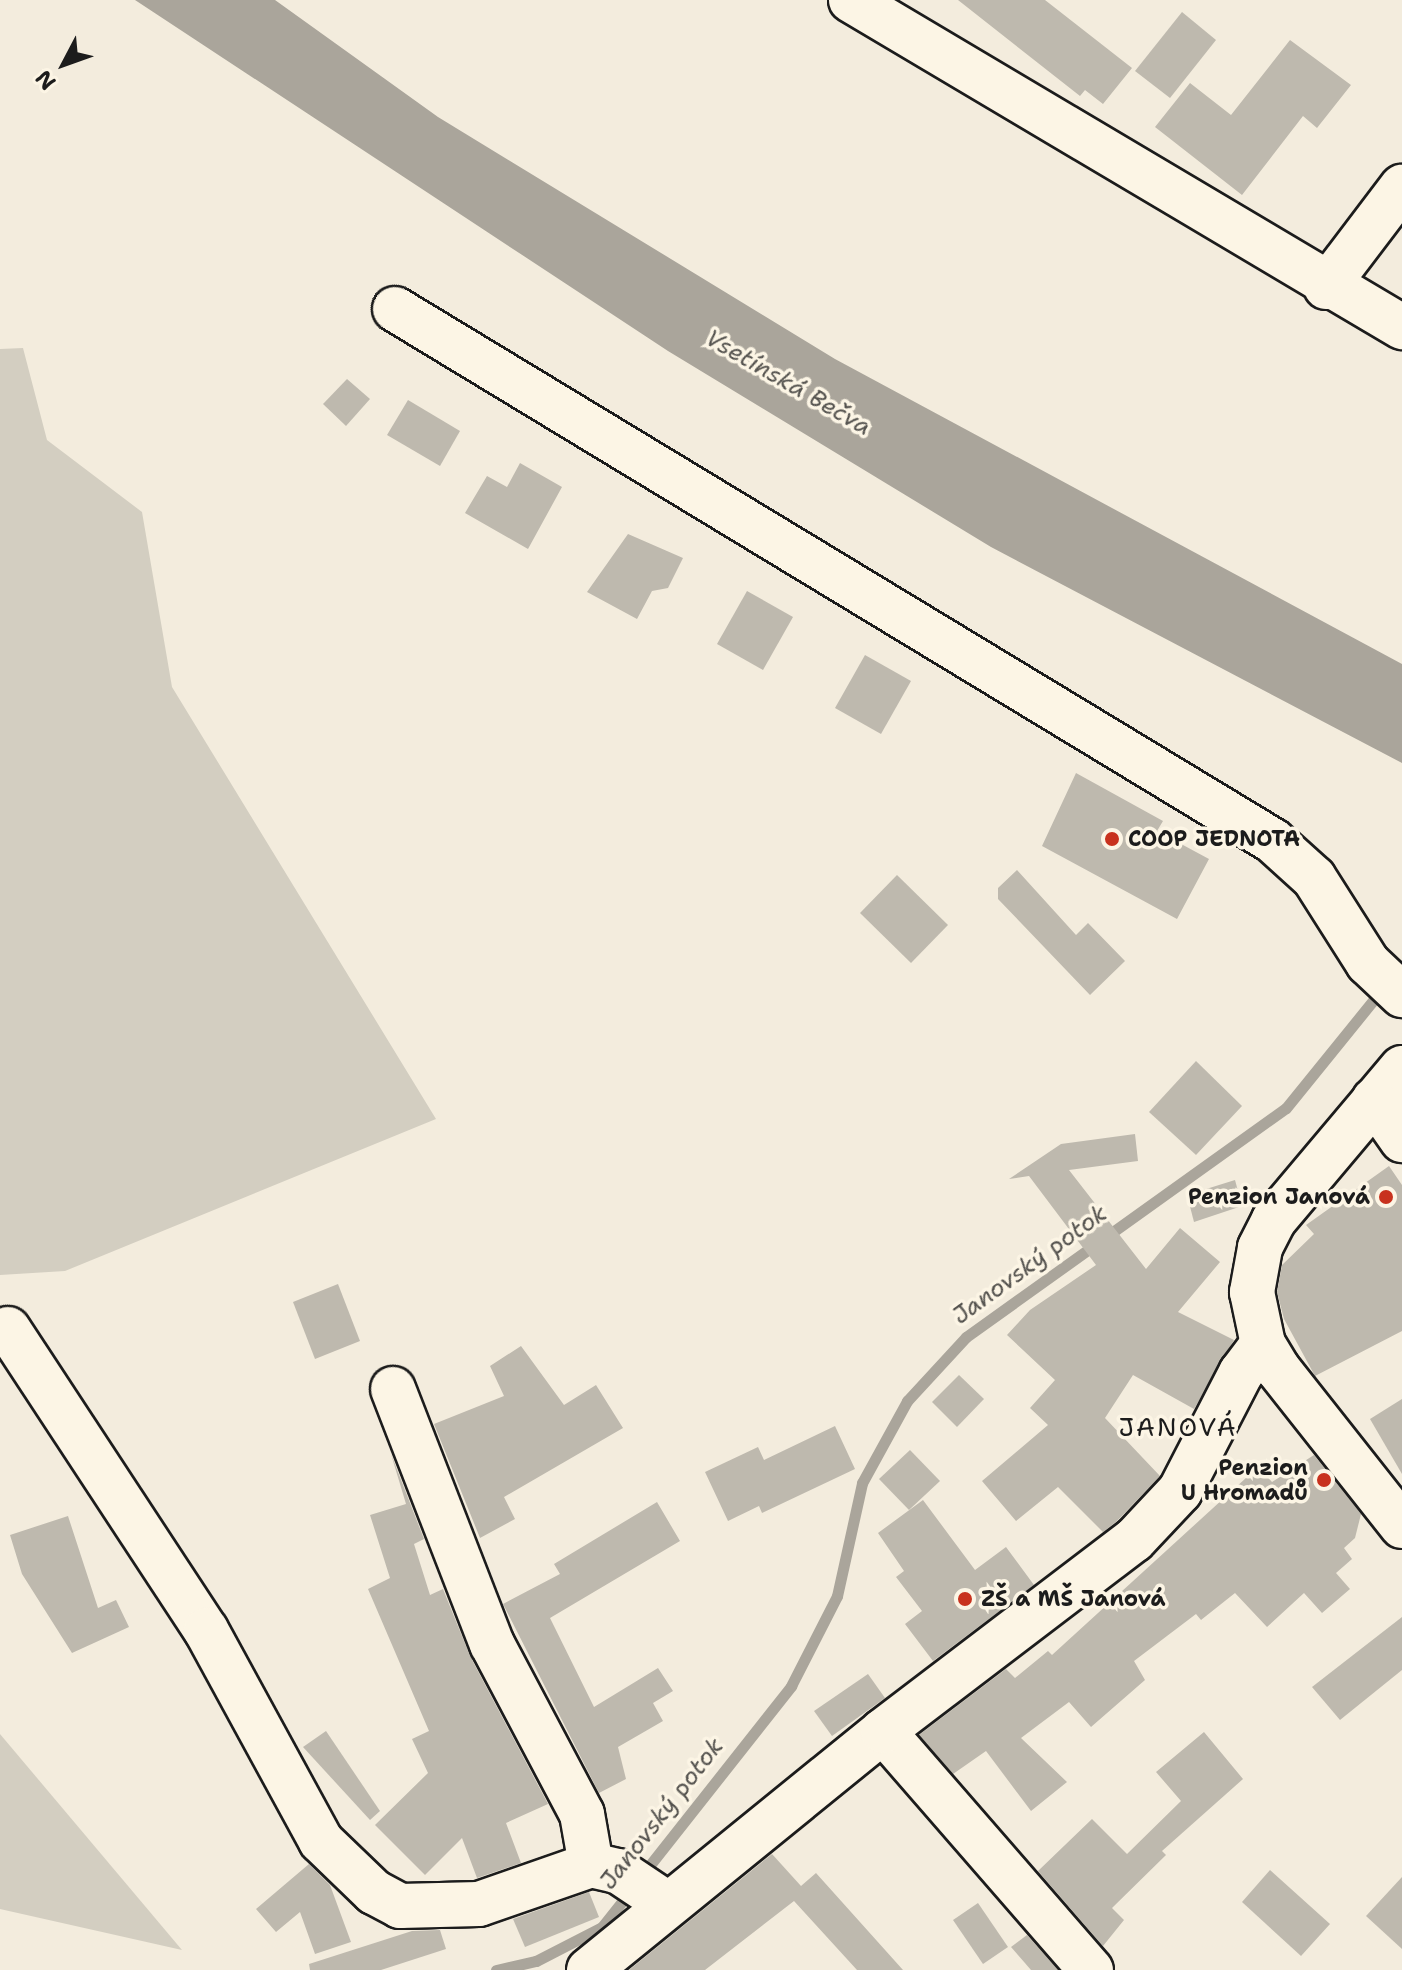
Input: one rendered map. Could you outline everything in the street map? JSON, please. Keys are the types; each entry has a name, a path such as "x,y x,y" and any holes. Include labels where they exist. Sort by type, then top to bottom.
{"street":[{"path":"851,0 1326,287 1402,327"},
{"path":"1326,287 1402,187"},
{"path":"395,309 1273,841 1314,878 1368,963 1402,995"},
{"path":"1397,1510 1263,1344 1252,1292 1260,1248 1292,1195 1402,1068"},
{"path":"1374,1100 1402,1140"},
{"path":"8,1329 206,1630 321,1841 374,1892 400,1906 479,1904 632,1882 883,1731 1150,1525 1198,1462 1241,1373 1263,1344"},
{"path":"393,1389 492,1644 582,1814 632,1882"},
{"path":"883,1731 1091,1970"},
{"path":"589,1970 632,1882"}],"shaded area":[{"path":"23,348 47,440 142,512 172,687 436,1119 65,1271 0,1275 0,349"},
{"path":"0,1734 182,1950 0,1909"}],"water":[{"name":"Vsetínská Bečva","path":"135,0 275,0 438,117 835,359 1402,664 1402,763 991,547 668,351"}],"building":[{"path":"958,0 1045,0 1132,68 1103,104 1085,90 1080,96"},
{"path":"1182,12 1216,40 1170,98 1135,71"},
{"path":"1290,40 1351,85 1317,128 1303,116 1242,195 1155,127 1190,83 1231,115"},
{"path":"347,379 370,399 346,426 323,404"},
{"path":"408,400 460,431 440,466 387,435"},
{"path":"520,463 562,487 528,549 465,513 487,476 507,487"},
{"path":"628,534 683,558 668,588 652,591 637,619 587,592"},
{"path":"747,591 793,617 763,670 717,644"},
{"path":"865,655 911,681 881,734 835,708"},
{"name":"COOP JEDNOTA","path":"1076,773 1163,821 1157,831 1209,859 1177,919 1042,846"},
{"path":"1017,870 1076,935 1088,923 1125,961 1090,995 998,899 998,888"},
{"path":"897,875 948,925 911,963 860,913"},
{"path":"1196,1061 1242,1106 1196,1155 1149,1112"},
{"path":"1135,1134 1138,1161 1069,1170 1146,1269 1180,1228 1220,1262 1178,1312 1234,1340 1194,1409 1133,1375 1105,1418 1160,1476 1117,1521 1103,1532 1058,1487 1016,1521 982,1481 1048,1425 1030,1408 1055,1380 1007,1335 1030,1310 1096,1265 1029,1176 1009,1179 1061,1144"},
{"path":"1389,1166 1402,1185 1402,1331 1315,1376 1284,1319 1277,1292 1282,1265 1314,1234 1306,1225"},
{"path":"1235,1180 1242,1206 1194,1222 1187,1195"},
{"path":"338,1284 360,1341 315,1359 293,1302"},
{"path":"521,1346 564,1405 596,1385 623,1428 504,1497 515,1519 480,1538 434,1424 504,1396 490,1366"},
{"path":"959,1375 984,1399 957,1427 932,1402"},
{"path":"1402,1399 1402,1474 1370,1419"},
{"path":"835,1426 855,1469 762,1513 759,1506 728,1521 705,1472 758,1447 764,1460"},
{"path":"910,1450 940,1481 909,1510 879,1479"},
{"path":"391,1454 424,1539 414,1544 430,1595 443,1589 470,1656 548,1804 506,1823 521,1863 477,1878 462,1838 425,1875 375,1825 428,1773 412,1739 429,1731 368,1589 390,1578 370,1515 406,1504"},
{"path":"1314,1455 1361,1514 1355,1538 1344,1548 1352,1559 1336,1573 1350,1589 1322,1613 1304,1593 1267,1627 1235,1593 1201,1620 1196,1614 1134,1661 1145,1680 1091,1727 1069,1702 1021,1738 1067,1782 1031,1811 986,1751 953,1774 919,1735 1006,1669 1015,1678 1048,1651 1052,1655 1258,1467 1272,1482"},
{"name":"ZŠ a MŠ Janová","path":"923,1500 975,1570 1006,1547 1034,1585 933,1661 905,1624 922,1611 896,1577 904,1571 878,1533"},
{"path":"657,1502 680,1541 550,1618 594,1707 658,1668 673,1691 653,1703 663,1721 618,1747 626,1779 599,1793 503,1604 560,1574 554,1564"},
{"path":"68,1516 98,1608 116,1600 129,1627 72,1653 22,1574 10,1535"},
{"path":"1402,1617 1402,1670 1340,1720 1312,1687"},
{"path":"868,1674 885,1698 832,1736 814,1711"},
{"path":"326,1731 380,1811 370,1820 303,1747"},
{"path":"1204,1732 1243,1779 1162,1851 1166,1855 1112,1908 1124,1920 1103,1946 1038,1871 1092,1819 1127,1854 1181,1801 1156,1772"},
{"path":"772,1854 801,1886 816,1873 903,1970 857,1970 794,1901 705,1970 629,1970"},
{"path":"309,1864 330,1885 351,1942 315,1954 300,1912 276,1932 256,1909"},
{"path":"1270,1870 1330,1924 1301,1956 1242,1902"},
{"path":"1402,1877 1402,1949 1366,1916"},
{"path":"589,1892 599,1917 525,1947 513,1919"},
{"path":"978,1903 1008,1947 983,1964 953,1920"},
{"path":"440,1930 446,1949 381,1970 310,1970 309,1964 412,1931"},
{"path":"1027,1935 1058,1970 1031,1970 1011,1947"}],"waterway":[{"name":"Janovský potok","path":"642,1875 791,1686 837,1596 862,1483 907,1401 966,1337 1286,1108 1384,987"},
{"name":"Janovský potok","path":"496,1970 536,1961 602,1927 632,1889"}],"place":[{"name":"COOP JEDNOTA","path":"1112,839"},
{"name":"Penzion Janová","path":"1386,1197"},
{"name":"Penzion U Hromadů","path":"1324,1480"},
{"name":"ZŠ a MŠ Janová","path":"965,1599"}],"district":[{"name":"JANOVÁ","path":"1178,1427"}]}
